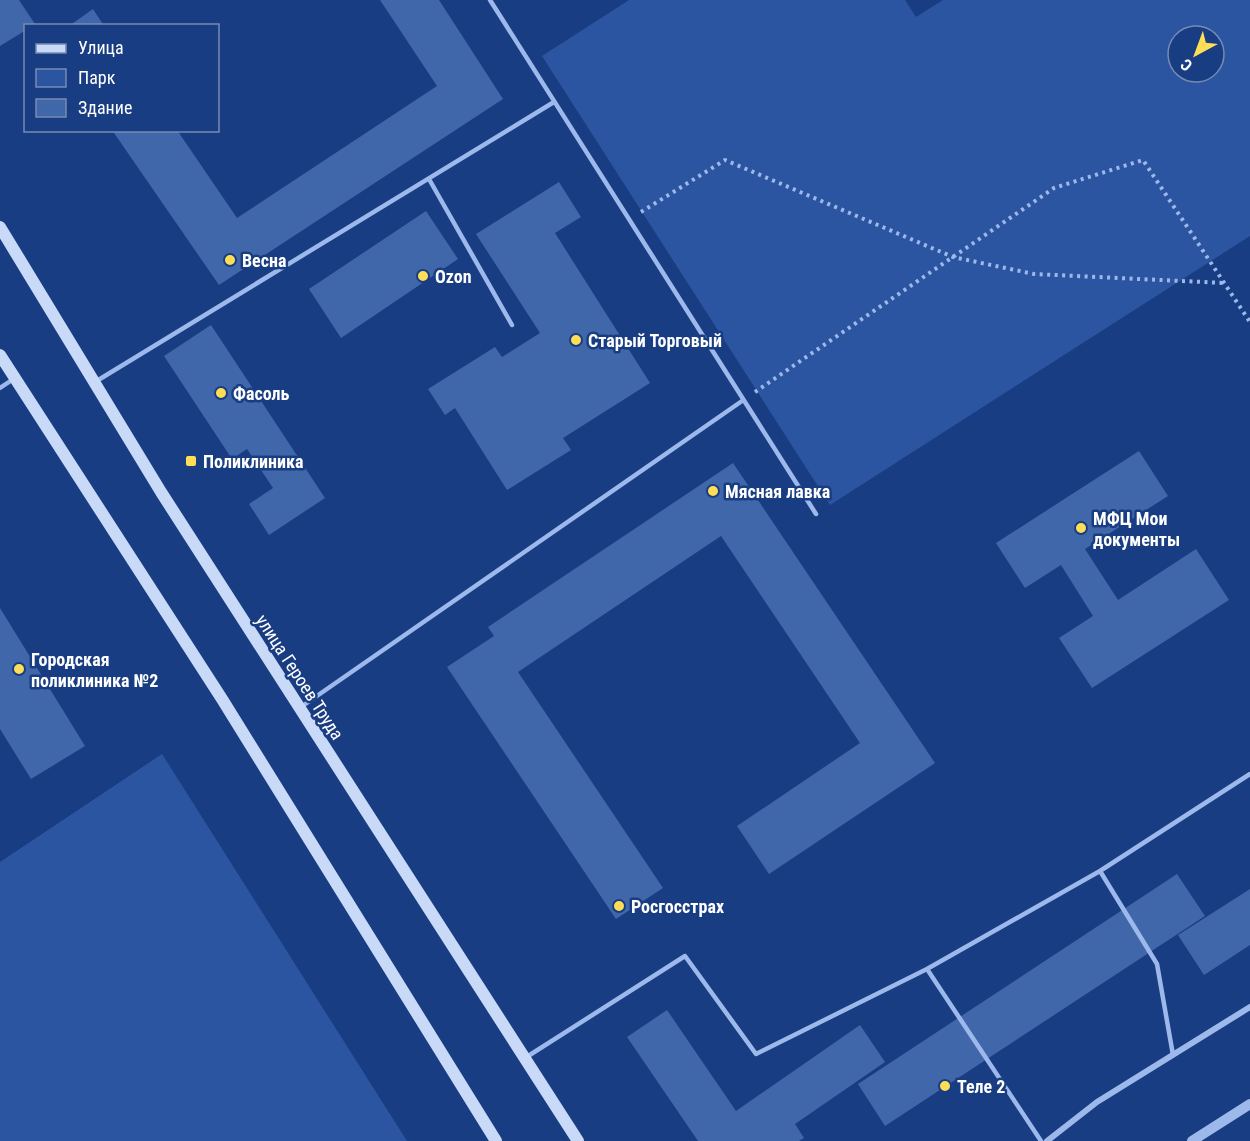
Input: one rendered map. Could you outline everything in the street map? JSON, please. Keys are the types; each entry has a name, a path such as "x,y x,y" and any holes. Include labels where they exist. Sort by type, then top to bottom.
{"main road":[{"name":"улица Героев Труда","path":"0,227 298,708 578,1141"},
{"path":"0,355 222,699 496,1141"}],"street":[{"path":"1047,1141 1097,1102 1250,1007"},
{"path":"1192,1141 1250,1104"}],"lane":[{"path":"490,0 742,401 816,514"},
{"path":"94,382 554,102"},
{"path":"429,178 512,325"},
{"path":"0,388 15,378"},
{"path":"298,708 742,401"},
{"path":"525,1058 685,956 756,1054 927,969 1100,871 1250,774"},
{"path":"1100,871 1157,964 1173,1054"},
{"path":"927,969 1041,1141"}],"path":[{"path":"628,220 725,160 953,257 1034,274 1224,283"},
{"path":"742,401 1054,188 1143,160 1250,321"}],"green space":[{"path":"629,0 905,0 916,17 943,0 1250,0 1250,236 830,505 542,56"},
{"path":"162,754 407,1141 0,1141 0,862"}],"building":[{"path":"0,0 19,0 35,24 24,24 24,31 0,46"},
{"path":"380,0 439,0 503,99 219,285 113,132 178,132 237,218 437,86"},
{"path":"93,9 103,24 72,24"},
{"name":"Старый Торговый","path":"559,182 581,217 555,233 650,383 563,438 571,450 507,490 455,408 445,415 428,389 495,347 502,357 540,333 476,234"},
{"path":"426,211 458,259 341,338 309,289"},
{"path":"211,325 325,498 269,535 249,504 273,488 247,449 232,459 164,356"},
{"path":"1139,451 1168,496 1085,549 1118,600 1196,549 1229,600 1092,688 1059,638 1093,616 1061,565 1025,588 996,543"},
{"path":"733,463 935,763 769,874 737,826 860,743 721,536 518,672 663,888 616,919 447,667 494,636 488,627"},
{"name":"Городская поликлиника №2","path":"0,608 85,746 31,779 0,729"},
{"path":"1177,874 1205,916 885,1126 858,1084"},
{"path":"1250,889 1250,945 1204,975 1178,935"},
{"path":"667,1010 736,1111 860,1025 885,1062 795,1124 804,1138 799,1141 698,1141 627,1037"}],"place":[{"name":"Весна","path":"230,260"},
{"name":"Ozon","path":"423,276"},
{"name":"Старый Торговый","path":"576,340"},
{"name":"Фасоль","path":"221,393"},
{"name":"Поликлиника","path":"191,461"},
{"name":"Мясная лавка","path":"713,491"},
{"name":"МФЦ Мои документы","path":"1081,528"},
{"name":"Городская поликлиника №2","path":"19,669"},
{"name":"Росгосстрах","path":"619,906"},
{"name":"Теле 2","path":"945,1086"}]}
